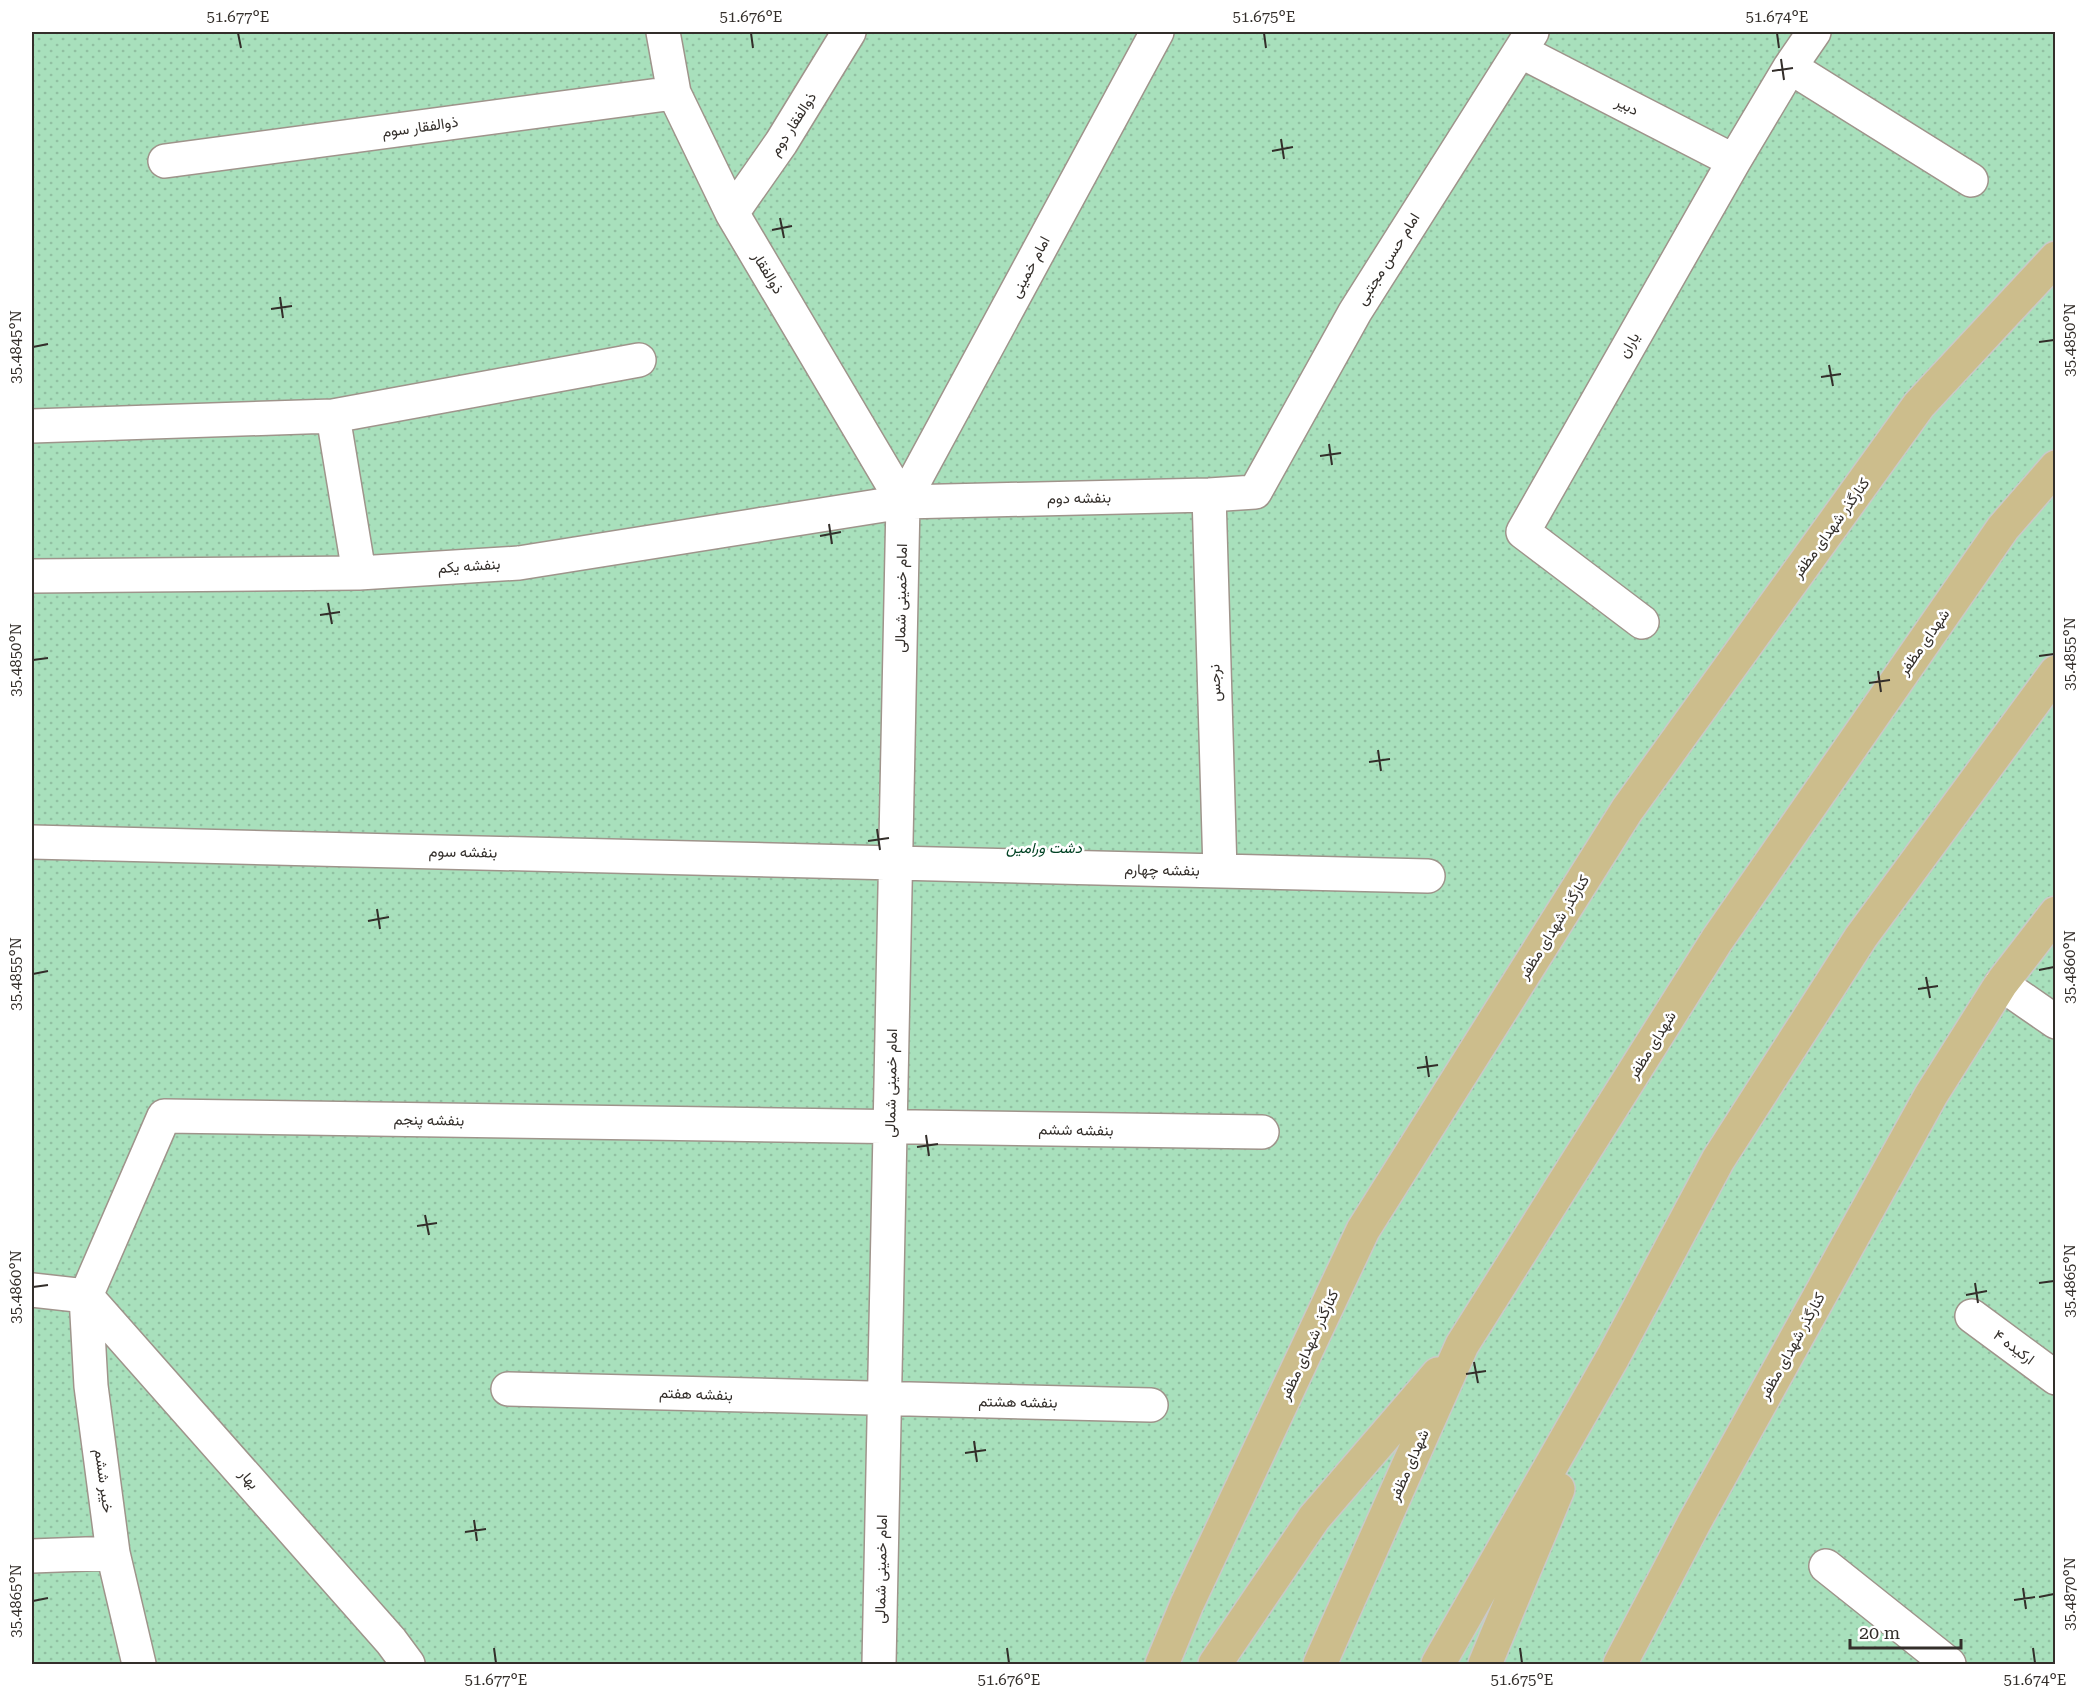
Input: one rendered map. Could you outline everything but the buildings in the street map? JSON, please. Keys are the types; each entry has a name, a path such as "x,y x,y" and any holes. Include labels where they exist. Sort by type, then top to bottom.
{"main road":[{"name":"کنارگذر شهدای مظفر","path":"1162,1665 1183,1613 1363,1230 1621,820 1919,405 2055,258"},
{"name":"شهدای مظفر","path":"1320,1665 1462,1345 1717,940 2003,528 2055,467"},
{"path":"2003,528 2055,505"},
{"path":"1438,1665 1612,1357 1718,1160 1861,937 2055,672"},
{"name":"کنارگذر شهدای مظفر","path":"1620,1665 1694,1523 1925,1105 2001,984 2055,913"},
{"path":"1215,1665 1314,1518 1462,1345"},
{"path":"1485,1665 1612,1357"}],"street":[{"name":"ذوالفقار","path":"663,32 675,93 732,213 903,502"},
{"name":"ذوالفقار دوم","path":"732,213 781,143 849,32"},
{"name":"امام خمینی","path":"903,502 1157,32"},
{"name":"یاران","path":"1642,622 1523,532 1734,161 1790,67 1814,32"},
{"name":"دبیر","path":"1526,41 1734,161"},
{"name":"امام حسن مجتبی","path":"1255,492 1355,312 1526,41"},
{"path":"1790,67 1971,180"},
{"name":"ذوالفقار سوم","path":"165,161 675,93"},
{"path":"32,426 333,416 639,360"},
{"path":"333,416 359,573"},
{"name":"بنفشه دوم","path":"903,502 1255,492"},
{"name":"نرجس","path":"1209,495 1220,871"},
{"name":"بنفشه یکم","path":"32,576 359,573 519,562 903,502"},
{"name":"امام خمینی شمالی","path":"879,1665 903,502"},
{"name":"بنفشه سوم","path":"32,842 895,863"},
{"name":"بنفشه چهارم","path":"895,863 1428,876"},
{"path":"2001,984 2055,1022"},
{"name":"بنفشه پنجم","path":"86,1296 164,1116 890,1127"},
{"name":"بنفشه ششم","path":"890,1127 1262,1132"},
{"path":"32,1290 86,1296"},
{"name":"خیبر ششم","path":"86,1296 91,1386 113,1553 139,1665"},
{"name":"بهار","path":"86,1296 391,1641 408,1665"},
{"name":"ارکیده ۴","path":"1972,1316 2055,1378"},
{"name":"بنفشه هفتم","path":"508,1389 884,1399"},
{"name":"بنفشه هشتم","path":"884,1399 1151,1405"},
{"path":"32,1556 113,1553"},
{"path":"1826,1566 1949,1665"}],"green space":[{"name":"دشت ورامین","path":"32,32 2055,32 2055,1664 32,1664"}]}
